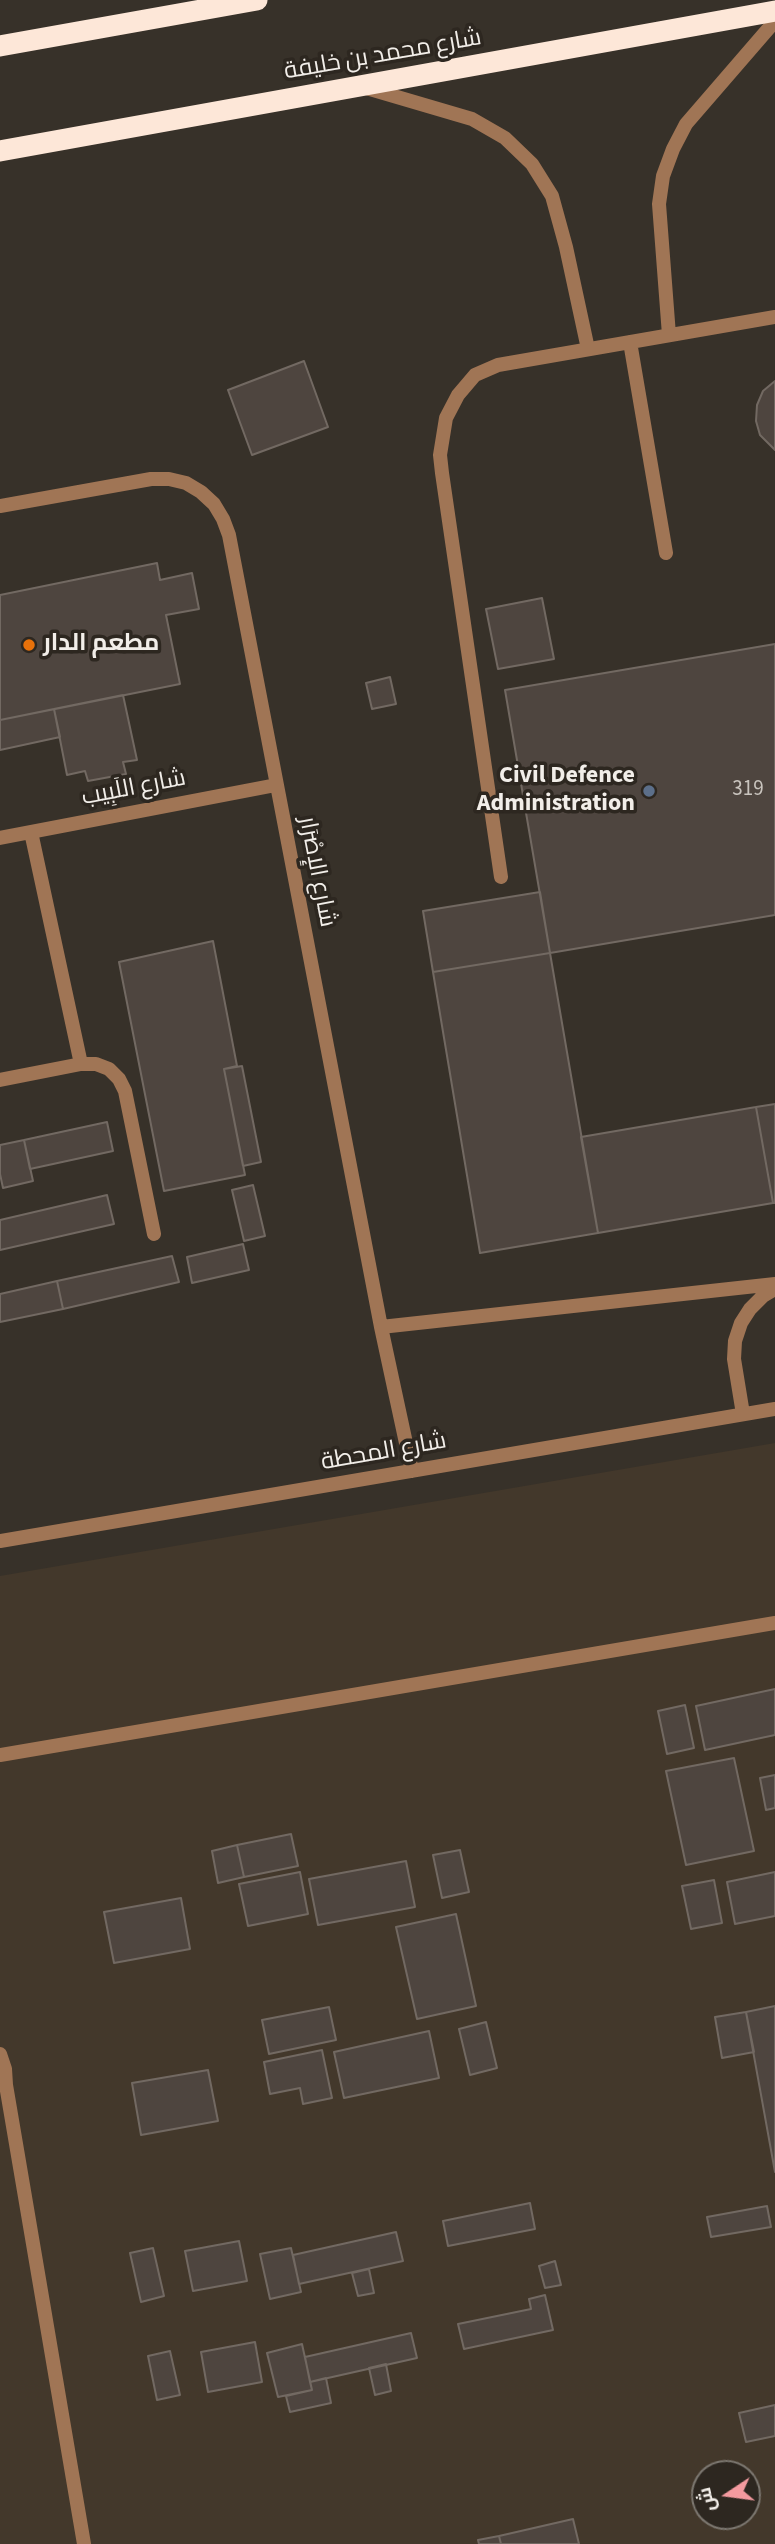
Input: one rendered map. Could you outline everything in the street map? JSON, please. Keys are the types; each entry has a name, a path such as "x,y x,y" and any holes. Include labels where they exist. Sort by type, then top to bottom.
{"highway":[{"path":"0,46 257,0"},
{"name":"شارع محمد بن خليفة","path":"0,151 775,11"}],"lane":[{"path":"669,335 659,204 663,176 686,124 775,21"},
{"path":"362,87 472,119 505,138 532,164 552,196 588,349"},
{"path":"501,877 442,474 440,455 446,418 458,395 475,375 498,365 775,317"},
{"path":"630,342 666,553"},
{"name":"شارع الإِصْرَار","path":"0,506 151,479 169,479 186,483 214,504 223,519 229,535 411,1471"},
{"name":"شارع اللَبِيب","path":"0,838 276,785"},
{"path":"31,832 81,1064"},
{"path":"0,1080 96,1063 119,1079 125,1091 154,1234"},
{"path":"381,1327 775,1287"},
{"path":"743,1414 734,1359 735,1341 750,1308 775,1287"},
{"name":"شارع المحطة","path":"0,1541 775,1409"},
{"path":"0,1755 775,1623"},
{"path":"0,2054 5,2069 83,2544"}],"shaded area":[{"path":"775,1443 775,2544 0,2544 0,1576"}],"building":[{"path":"304,361 328,427 252,455 228,390"},
{"path":"775,381 775,450 760,435 756,421 757,405 763,391"},
{"path":"157,563 160,580 192,573 199,609 166,615 180,684 0,720 0,595"},
{"path":"542,598 554,659 498,669 486,609"},
{"name":"Civil Defence Administration","path":"775,644 775,915 550,953 505,690"},
{"path":"390,677 396,704 372,709 366,683"},
{"path":"123,695 137,760 123,762 126,774 88,781 85,771 67,775 54,709"},
{"path":"54,709 60,737 0,750 0,720"},
{"path":"540,892 550,953 433,972 423,911"},
{"path":"213,941 237,1066 224,1069 245,1175 164,1191 119,962"},
{"path":"550,953 598,1233 480,1253 433,972"},
{"path":"242,1066 261,1162 243,1166 224,1069"},
{"path":"775,1104 775,1203 773,1203 756,1107"},
{"path":"756,1107 773,1203 598,1233 581,1137"},
{"path":"107,1122 113,1151 30,1169 24,1140"},
{"path":"24,1140 33,1181 3,1188 0,1145"},
{"path":"253,1185 265,1236 244,1241 232,1190"},
{"path":"107,1195 114,1224 0,1250 0,1220"},
{"path":"243,1244 249,1270 192,1283 187,1257"},
{"path":"172,1256 179,1282 63,1309 57,1281"},
{"path":"57,1281 63,1309 0,1322 0,1294"},
{"path":"775,1689 775,1735 705,1750 696,1706"},
{"path":"685,1705 694,1748 667,1754 658,1711"},
{"path":"734,1758 754,1851 686,1865 666,1771"},
{"path":"775,1775 775,1808 766,1810 760,1778"},
{"path":"291,1834 298,1866 244,1877 237,1845"},
{"path":"237,1845 244,1877 218,1883 212,1851"},
{"path":"460,1850 469,1892 442,1898 433,1855"},
{"path":"406,1861 415,1907 318,1925 309,1879"},
{"path":"300,1872 308,1914 248,1926 239,1884"},
{"path":"775,1872 775,1916 735,1924 727,1882"},
{"path":"714,1880 722,1923 691,1929 682,1886"},
{"path":"181,1898 190,1949 114,1963 104,1912"},
{"path":"456,1914 476,2006 417,2019 396,1927"},
{"path":"775,2006 775,2172 746,2012"},
{"path":"329,2007 336,2040 269,2054 262,2020"},
{"path":"746,2012 754,2052 722,2058 715,2017"},
{"path":"486,2022 497,2068 470,2075 459,2029"},
{"path":"429,2031 439,2078 344,2098 334,2052"},
{"path":"322,2050 332,2098 303,2104 300,2088 270,2094 264,2062"},
{"path":"208,2070 218,2121 141,2135 132,2083"},
{"path":"530,2203 535,2229 448,2246 443,2221"},
{"path":"767,2206 771,2227 711,2237 707,2217"},
{"path":"396,2232 403,2261 299,2284 293,2255"},
{"path":"239,2241 247,2281 193,2291 185,2251"},
{"path":"153,2248 164,2296 141,2302 130,2253"},
{"path":"291,2248 301,2292 270,2299 260,2254"},
{"path":"555,2261 561,2285 545,2288 539,2266"},
{"path":"369,2269 374,2293 358,2296 352,2273"},
{"path":"545,2295 553,2330 464,2349 458,2324 531,2309 529,2299"},
{"path":"411,2333 417,2358 310,2382 305,2357"},
{"path":"255,2342 262,2382 208,2392 201,2352"},
{"path":"302,2344 312,2390 278,2397 267,2353"},
{"path":"170,2351 180,2395 157,2400 148,2356"},
{"path":"386,2364 391,2391 375,2395 369,2368"},
{"path":"326,2378 331,2403 290,2412 286,2396 312,2390 310,2382"},
{"path":"775,2405 775,2436 746,2442 739,2413"},
{"path":"573,2519 579,2544 501,2544 499,2536"},
{"path":"499,2536 501,2544 479,2544 478,2540"}],"place":[{"name":"مطعم الدار","path":"29,645"},
{"name":"Civil Defence Administration","path":"649,791"}]}
